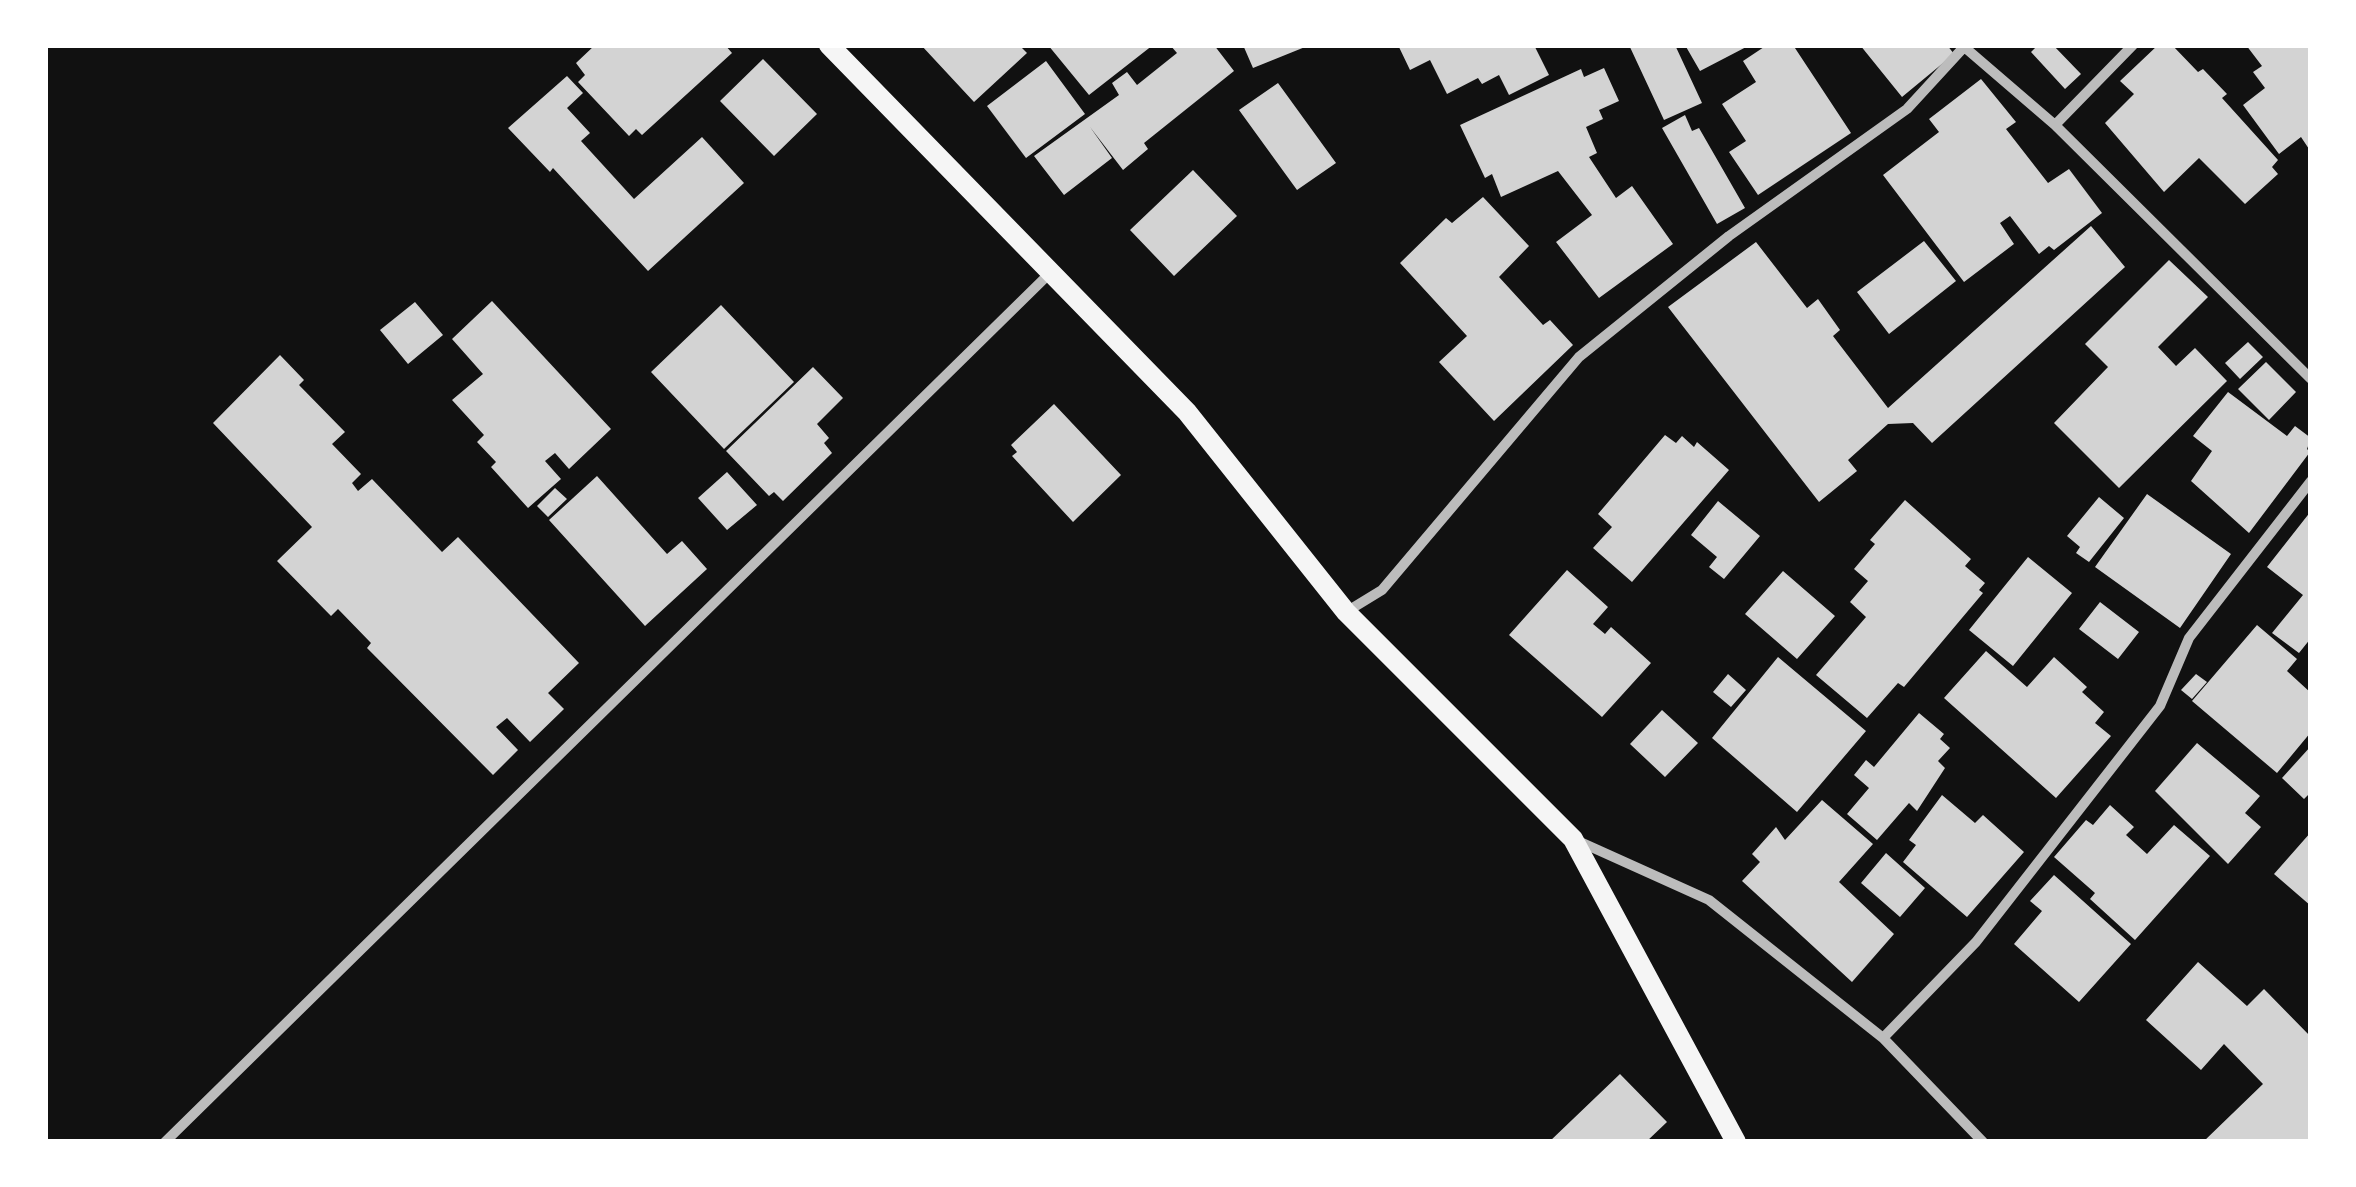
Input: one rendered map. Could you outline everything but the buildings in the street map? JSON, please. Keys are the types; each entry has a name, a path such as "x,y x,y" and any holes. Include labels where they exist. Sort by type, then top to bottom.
{"main road":[{"path":"829,45 1187,412 1346,612 1573,839 1736,1142"}],"street":[{"path":"2054,125 2133,45"},
{"path":"1346,612 1382,590 1579,357 1729,236 1907,109 1963,46 2054,125 2311,379"},
{"path":"166,1142 1051,272"},
{"path":"1883,1038 1976,942 2160,706 2190,638 2311,481"},
{"path":"1573,839 1709,900 1883,1038 1983,1142"}]}
